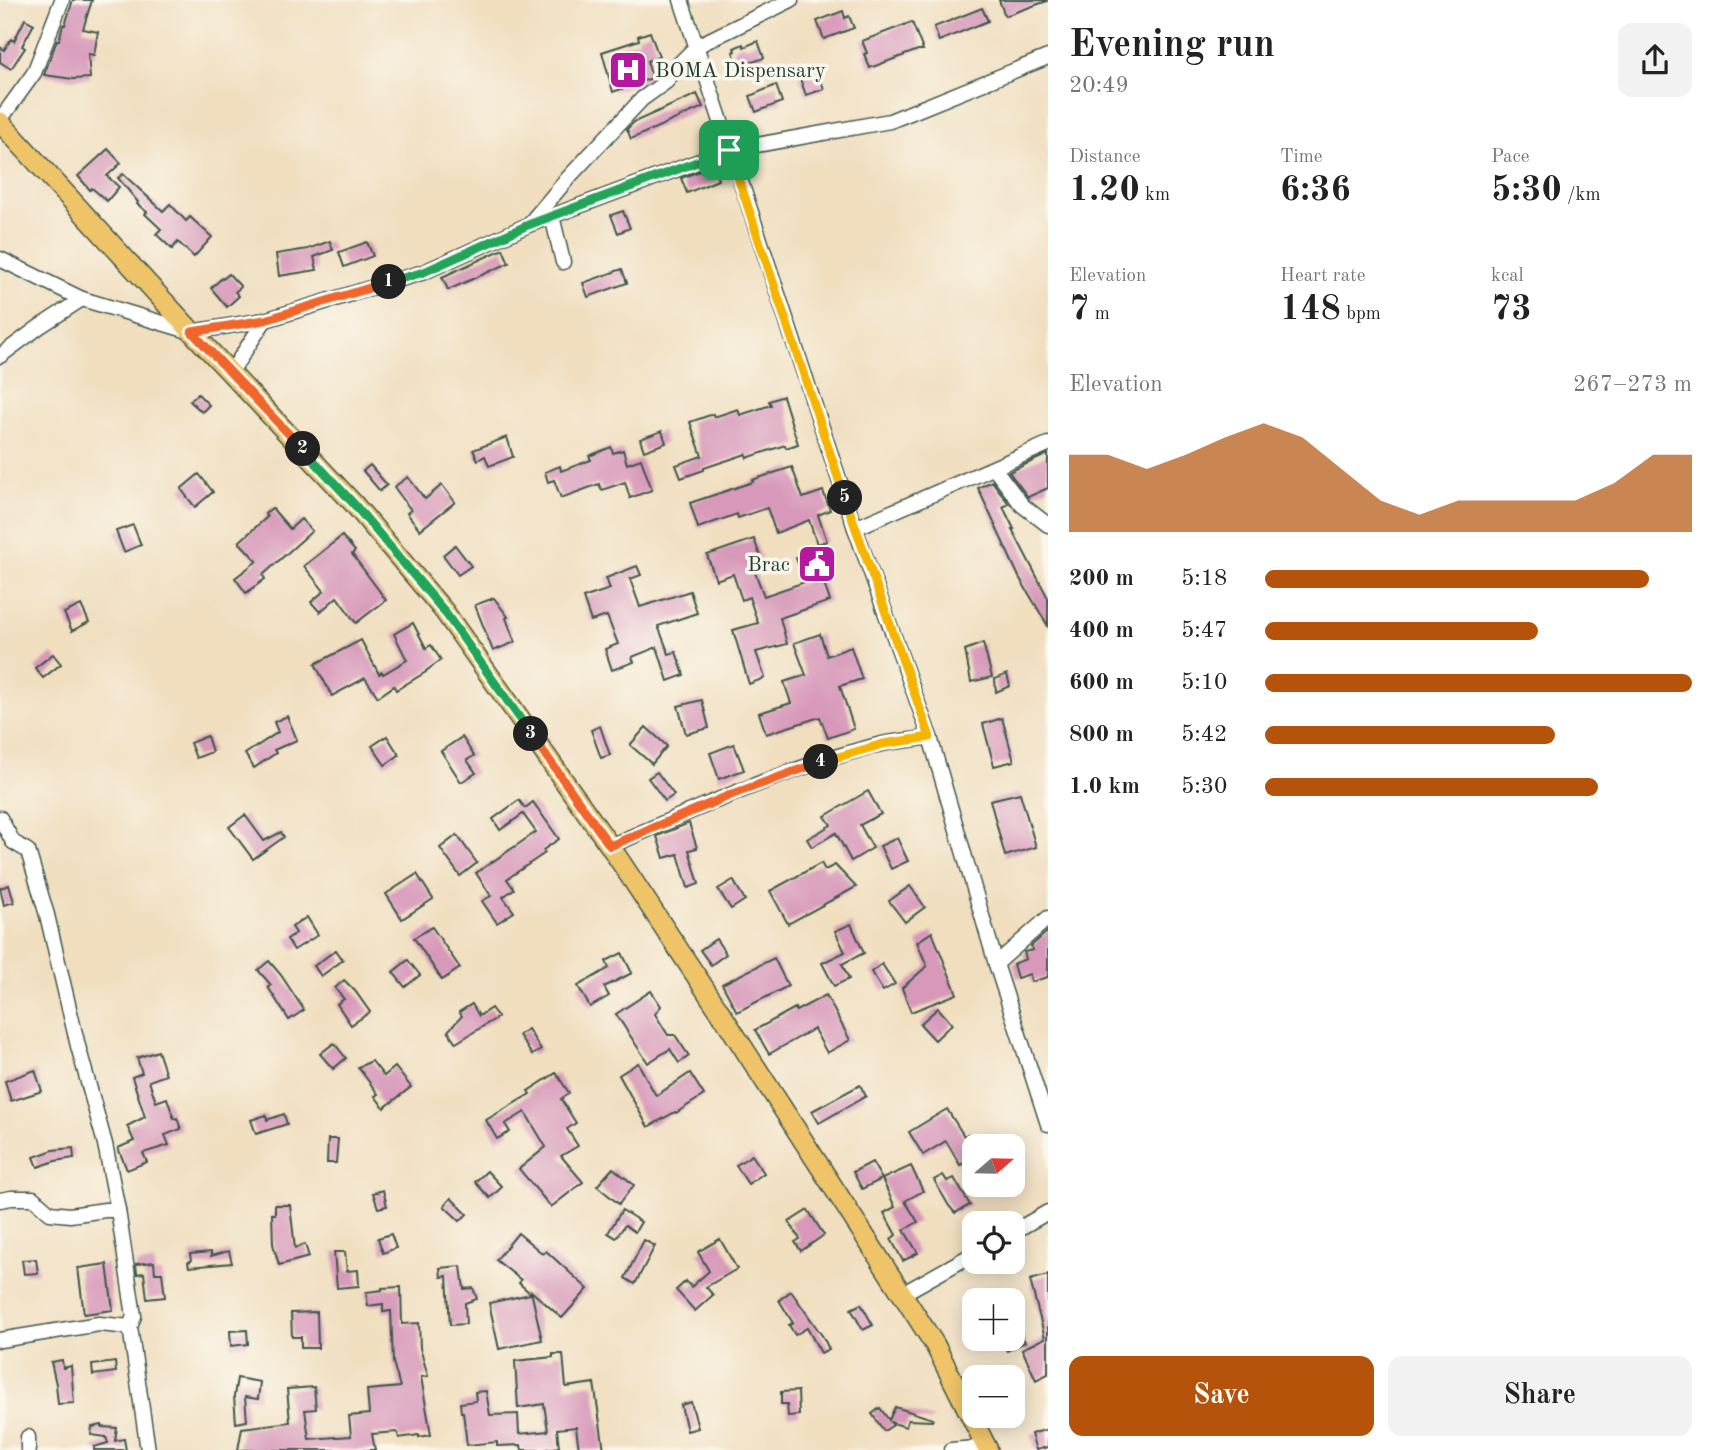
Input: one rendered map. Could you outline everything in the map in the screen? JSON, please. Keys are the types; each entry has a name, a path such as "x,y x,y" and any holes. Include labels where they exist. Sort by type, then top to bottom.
{"main road":[{"path":"0,121 192,332 353,503 444,611 610,846 728,1024 934,1345 988,1449"}],"street":[{"path":"0,121 34,72 62,0"},
{"path":"681,0 855,528 930,737 996,964 1048,1124"},
{"path":"528,225 642,99 667,81 676,67 697,46 791,0"},
{"path":"0,260 82,299 192,332 265,320 424,272 528,225 729,150 890,121 1048,57"},
{"path":"552,216 563,262"},
{"path":"0,356 82,299"},
{"path":"231,372 265,320"},
{"path":"855,528 1048,444"},
{"path":"994,468 1022,505 1048,525"},
{"path":"610,846 733,794 808,766 883,744 930,737"},
{"path":"0,818 13,842 28,851 47,915 78,1046 105,1144 134,1316 130,1327 148,1450"},
{"path":"996,964 1048,918"},
{"path":"0,1200 33,1198 50,1213 70,1215 118,1210"},
{"path":"1025,1225 1048,1212"},
{"path":"902,1294 962,1260"},
{"path":"0,1340 99,1324 130,1327"},
{"path":"951,1450 988,1449"}],"building":[{"path":"73,0 92,0 83,29 98,32 94,55 88,54 90,78 73,79 44,75 65,25"},
{"path":"999,0 1046,0 1047,1 1005,16"},
{"path":"982,8 988,21 939,41 934,27"},
{"path":"843,11 845,18 849,16 854,28 824,39 817,21"},
{"path":"25,19 34,24 22,46 25,48 11,69 0,62 0,47 4,50 11,39 14,41"},
{"path":"912,22 923,50 870,68 862,41"},
{"name":"BOMA Dispensary","path":"650,32 659,57 647,61 652,78 613,92 602,52 639,40 638,36"},
{"path":"758,41 764,58 739,67 734,48"},
{"path":"817,69 824,89 806,95 799,76"},
{"path":"776,85 782,102 756,112 750,96"},
{"path":"697,94 703,107 631,139 627,129 634,122"},
{"path":"108,149 121,163 107,176 119,187 107,201 92,188 90,190 78,176"},
{"path":"713,166 718,180 687,193 681,178"},
{"path":"123,174 163,211 170,204 186,221 190,217 212,237 194,257 178,242 172,249 156,234 161,229 145,214 147,212 137,204 118,178"},
{"path":"623,211 630,228 618,233 611,215"},
{"path":"330,241 333,250 314,257 317,270 279,276 276,254 308,249"},
{"path":"367,242 373,256 344,267 339,252"},
{"path":"503,249 509,263 448,290 442,277"},
{"path":"622,269 627,283 588,297 583,283"},
{"path":"229,274 241,287 235,292 239,296 227,307 211,288"},
{"path":"198,394 209,405 202,412 190,401"},
{"path":"783,396 798,444 786,448 785,445 747,458 746,454 681,478 676,465 702,456 690,422 738,409 740,415 771,405 769,401"},
{"path":"662,431 666,443 644,451 640,439"},
{"path":"507,437 513,457 489,466 485,456 478,460 473,450"},
{"path":"611,447 613,453 623,450 627,464 641,459 652,490 630,498 625,482 602,490 599,484 561,498 554,480 548,482 545,472 560,466 561,471 591,460 589,456"},
{"path":"1048,454 1048,488 1028,497 1009,472"},
{"path":"370,465 387,485 380,491 363,471"},
{"path":"792,467 803,498 823,491 830,510 818,515 827,541 817,544 809,520 776,533 767,508 738,518 737,514 698,528 690,503"},
{"path":"199,474 213,492 195,507 181,489"},
{"path":"408,477 425,499 442,485 455,502 420,530 407,513 411,510 394,487"},
{"path":"992,481 1009,504 1003,507 1012,529 1048,598 1048,626 1019,577 978,488"},
{"path":"272,508 290,529 301,519 312,531 263,575 265,579 246,593 235,578 257,561 239,542 267,517 265,514"},
{"path":"133,525 141,545 124,552 116,531"},
{"path":"342,536 355,551 352,554 386,600 356,623 337,597 320,612 311,602 324,591 304,566"},
{"path":"754,539 763,564 753,567 764,596 805,582 796,558 816,551 830,601 780,618 787,644 756,652 765,678 749,684 733,630 758,623 749,597 742,600 733,574 716,580 707,555"},
{"path":"455,545 471,566 458,575 443,555"},
{"path":"637,566 641,575 630,579 640,607 690,591 697,613 658,626 669,654 676,652 684,675 668,681 657,647 632,657 634,662 612,670 605,649 618,644 607,616 591,621 583,598 610,589 606,578"},
{"path":"494,598 508,617 506,618 515,642 493,651 475,605"},
{"path":"81,605 89,622 72,631 64,613"},
{"path":"413,623 426,648 431,645 441,660 396,690 394,686 378,697 365,678 332,696 315,664 361,640 379,674 383,674 407,660 394,634"},
{"path":"820,634 827,656 851,647 862,679 840,686 854,729 828,738 820,717 766,734 759,713 791,703 784,682 806,675 794,643"},
{"path":"983,643 992,677 971,682 965,650"},
{"path":"53,654 61,664 43,678 35,668"},
{"path":"1007,674 1010,686 996,692 995,679"},
{"path":"702,700 709,728 686,734 678,706"},
{"path":"287,716 297,740 274,750 276,753 254,768 245,754 278,732 274,722"},
{"path":"1002,718 1014,761 994,766 983,724"},
{"path":"600,726 610,755 601,758 591,730"},
{"path":"646,727 667,746 652,764 630,745"},
{"path":"207,736 212,752 196,758 190,743"},
{"path":"387,736 399,755 385,765 372,746"},
{"path":"462,737 474,756 467,760 476,773 461,782 441,751"},
{"path":"734,744 744,770 719,779 710,753"},
{"path":"657,772 674,795 665,801 648,778"},
{"path":"868,791 881,814 860,825 873,848 851,861 836,833 812,847 807,839 831,825 825,816"},
{"path":"1020,793 1036,847 1005,856 990,800"},
{"path":"519,800 525,808 533,802 559,839 543,850 545,853 507,879 514,889 503,897 514,912 497,923 482,901 491,896 476,873 536,832 523,814 500,830 493,819"},
{"path":"245,815 264,841 281,832 284,837 253,859 229,827"},
{"path":"689,823 697,848 689,850 699,884 688,888 678,854 664,858 657,836"},
{"path":"457,835 477,863 460,876 440,848"},
{"path":"897,838 908,861 891,869 880,846"},
{"path":"821,863 825,870 835,865 856,887 788,924 770,891"},
{"path":"417,874 433,899 402,919 386,894"},
{"path":"733,880 745,900 731,909 718,889"},
{"path":"9,885 14,902 4,905 0,888"},
{"path":"910,886 925,907 905,922 889,901"},
{"path":"307,917 318,935 294,950 287,939 296,933 292,927"},
{"path":"851,924 864,953 842,964 849,979 834,986 822,963 845,952 835,931"},
{"path":"432,927 460,968 442,980 414,938"},
{"path":"1048,931 1048,977 1031,982 1030,974 1017,978 1013,964 1026,959 1024,952 1033,950 1031,946"},
{"path":"932,932 957,994 911,1012 902,988 927,966 917,942"},
{"path":"716,939 726,954 711,965 700,950"},
{"path":"336,950 343,960 321,976 314,966"},
{"path":"622,953 632,973 604,987 609,996 590,1007 578,986 609,968 606,961"},
{"path":"774,958 788,986 737,1012 722,984"},
{"path":"408,960 420,975 405,987 393,972"},
{"path":"269,961 304,1010 289,1020 268,987 271,985 258,970"},
{"path":"882,964 895,984 883,991 871,972"},
{"path":"344,980 370,1012 351,1025 337,1004 344,999 335,988"},
{"path":"651,991 661,1006 655,1014 668,1035 675,1035 689,1056 679,1063 670,1049 648,1063 616,1014"},
{"path":"826,995 850,1040 827,1053 814,1029 769,1054 755,1030"},
{"path":"472,1004 479,1016 491,1008 498,1017 456,1043 448,1031 462,1016 459,1012"},
{"path":"938,1008 952,1024 935,1040 920,1024"},
{"path":"528,1029 541,1050 532,1055 519,1035"},
{"path":"334,1043 346,1058 333,1069 320,1054"},
{"path":"158,1051 166,1075 149,1081 156,1102 167,1098 174,1119 177,1118 181,1129 165,1135 169,1145 143,1153 147,1162 127,1170 118,1148 134,1141 127,1126 145,1117 132,1077 142,1073 137,1058"},
{"path":"372,1061 384,1076 395,1067 411,1087 384,1108 375,1096 378,1094 358,1067"},
{"path":"638,1063 657,1095 690,1073 704,1095 648,1127 619,1075"},
{"path":"35,1070 42,1091 11,1101 5,1081"},
{"path":"556,1073 569,1093 561,1099 576,1123 567,1129 578,1146 561,1156 583,1182 551,1207 519,1169 546,1147 525,1112 505,1124 510,1132 497,1139 486,1120 530,1094 528,1091"},
{"path":"860,1085 866,1096 819,1123 812,1111"},
{"path":"947,1109 963,1134 962,1164 960,1165 946,1141 923,1155 909,1132"},
{"path":"284,1114 287,1124 256,1134 251,1120 266,1115 267,1120"},
{"path":"328,1139 338,1139 336,1163 327,1163"},
{"path":"73,1148 74,1158 38,1167 34,1157 53,1150"},
{"path":"752,1155 764,1173 748,1184 736,1165"},
{"path":"872,1162 882,1179 862,1189 853,1172"},
{"path":"911,1166 923,1191 905,1201 918,1222 904,1230 918,1253 903,1261 891,1239 896,1235 884,1213 895,1207 882,1179"},
{"path":"613,1168 634,1185 619,1204 597,1186"},
{"path":"487,1171 502,1187 490,1198 475,1182"},
{"path":"943,1175 947,1181 954,1178 962,1192 962,1197 965,1197 970,1205 955,1213 934,1180"},
{"path":"383,1190 387,1206 378,1208 373,1193"},
{"path":"451,1198 467,1214 460,1221 444,1206"},
{"path":"275,1205 290,1205 295,1248 305,1244 309,1257 279,1265 273,1244 272,1214 275,1214"},
{"path":"622,1210 641,1222 635,1232 625,1225 616,1238 608,1233"},
{"path":"808,1210 824,1235 801,1251 795,1242 800,1239 789,1222"},
{"path":"518,1233 543,1254 546,1251 588,1289 562,1318 531,1291 542,1340 499,1349 489,1303 531,1294 519,1283 521,1280 496,1260"},
{"path":"391,1234 396,1248 383,1253 378,1238"},
{"path":"720,1239 737,1269 706,1287 713,1295 695,1311 676,1290 686,1281 691,1287 709,1271 698,1252"},
{"path":"644,1240 655,1246 635,1284 625,1278"},
{"path":"229,1251 232,1263 189,1267 190,1254 211,1252 211,1256"},
{"path":"334,1252 345,1252 347,1271 358,1270 359,1286 337,1288"},
{"path":"36,1259 38,1273 24,1274 22,1260"},
{"path":"154,1262 155,1273 162,1273 165,1297 147,1299 144,1273 137,1274 136,1264"},
{"path":"107,1264 113,1310 84,1314 78,1268"},
{"path":"461,1266 464,1289 473,1288 477,1299 465,1303 466,1324 450,1325 447,1276 441,1277 440,1268"},
{"path":"1048,1275 1048,1374 1036,1380 1023,1351 1045,1338 1030,1280"},
{"path":"401,1287 402,1324 419,1323 420,1348 428,1376 421,1377 431,1435 399,1438 397,1432 372,1434 375,1450 238,1450 242,1428 290,1422 287,1389 314,1387 316,1409 305,1410 309,1439 351,1436 349,1416 369,1414 367,1390 400,1387 393,1362 391,1311 383,1312 383,1304 368,1306 366,1292"},
{"path":"791,1291 829,1349 821,1353 807,1328 795,1335 789,1325 793,1323 779,1300"},
{"path":"861,1304 873,1325 863,1330 851,1309"},
{"path":"317,1312 318,1348 301,1348 301,1337 292,1337 291,1313"},
{"path":"247,1330 248,1344 231,1346 230,1331"},
{"path":"553,1354 563,1354 566,1387 594,1383 604,1450 579,1450 576,1427 557,1429 559,1447 542,1450 522,1450 521,1445 497,1446 497,1442 467,1445 460,1403 476,1401 475,1392 486,1391 490,1415 518,1414 519,1434 548,1431 544,1404 518,1408 515,1361 553,1357"},
{"path":"62,1360 63,1368 71,1366 74,1403 58,1404 51,1362"},
{"path":"115,1362 116,1372 93,1375 92,1365"},
{"path":"237,1378 260,1382 258,1399 245,1397 247,1421 236,1423 234,1396"},
{"path":"798,1391 799,1415 788,1416 787,1404 781,1404 781,1392"},
{"path":"691,1402 698,1428 687,1431 681,1405"},
{"path":"895,1407 933,1419 908,1420 906,1427 890,1422 893,1425 884,1431 872,1414 880,1408 889,1420"},
{"path":"102,1425 117,1428 115,1441 124,1439 126,1450 94,1450 94,1447 108,1443 106,1437 91,1435 92,1427"},
{"path":"1048,1429 1048,1447 1036,1450 1031,1434"}],"place":[{"name":"BOMA Dispensary","path":"628,70"},
{"name":"Brac","path":"817,564"}],"route":[{"path":"729,150 855,528 930,737 883,744 808,766 733,794 610,846 444,611 353,503 192,332 265,320 424,272 528,225 729,150"}]}
